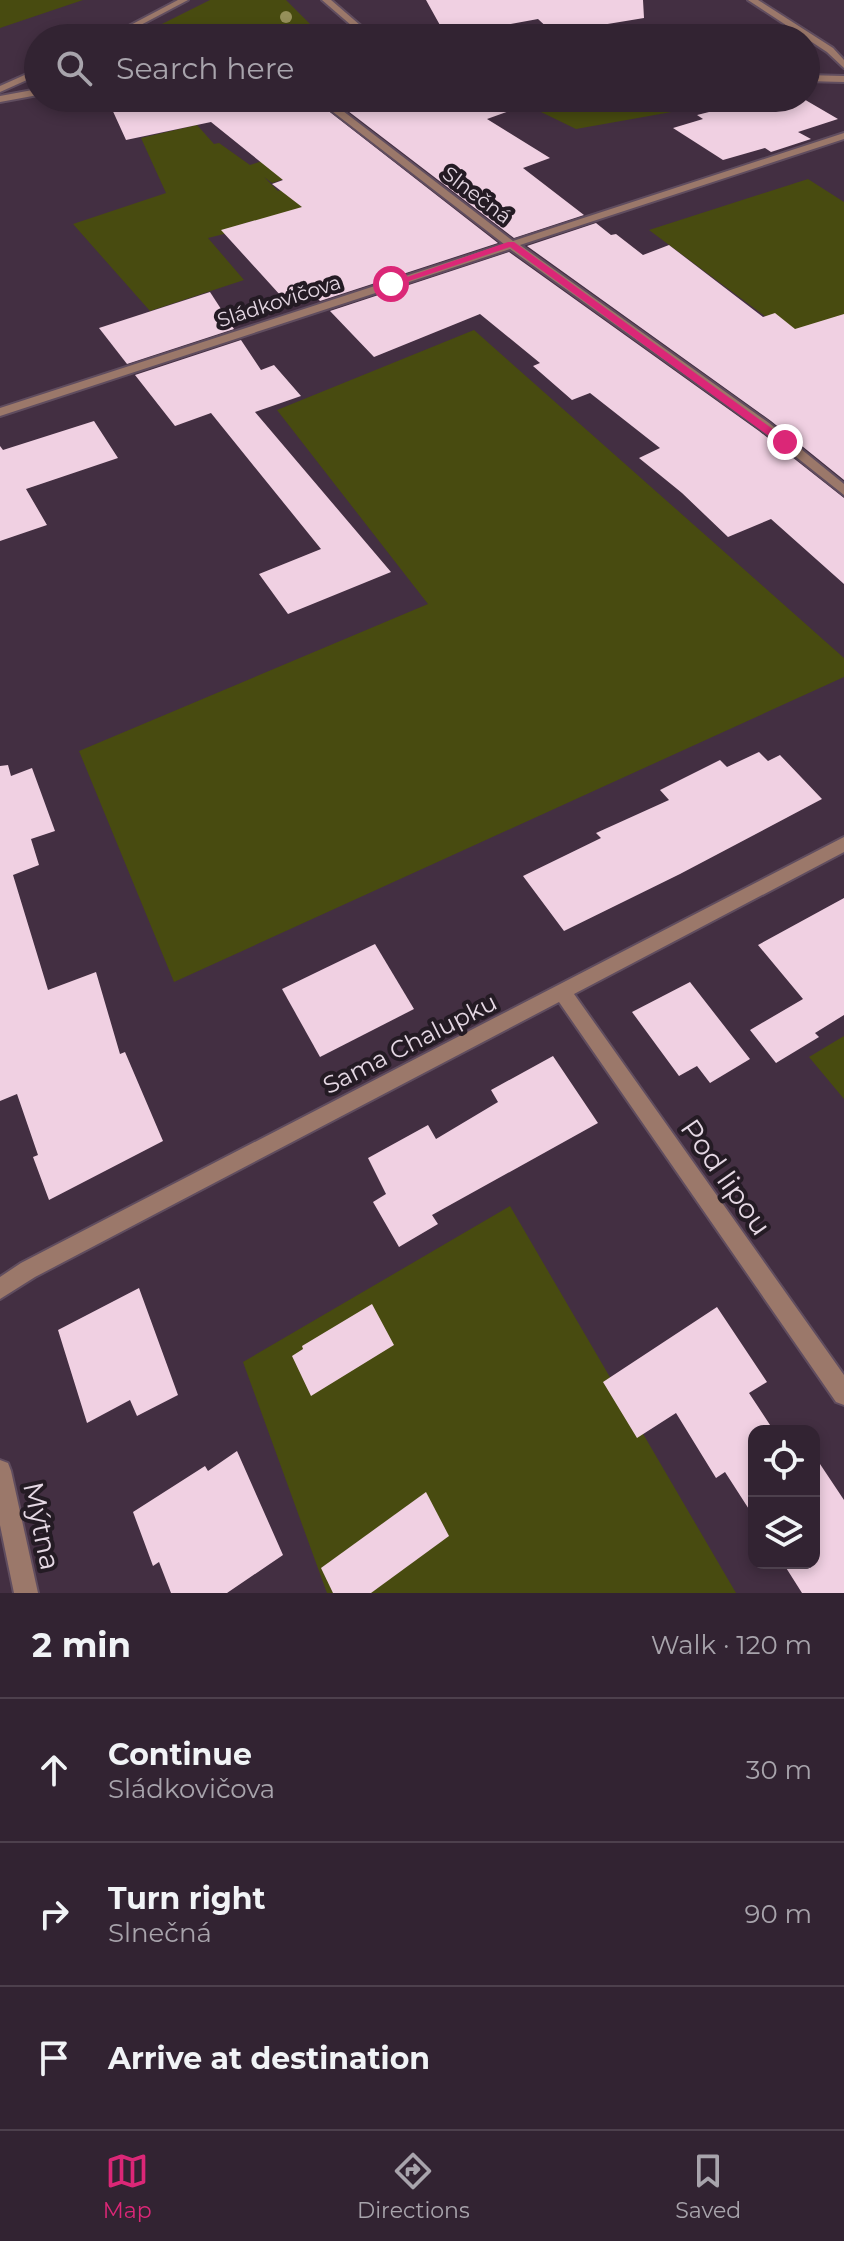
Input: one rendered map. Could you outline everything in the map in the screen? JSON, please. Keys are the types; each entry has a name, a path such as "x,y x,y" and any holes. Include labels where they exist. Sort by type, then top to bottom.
{"street":[{"path":"137,24 184,0"},
{"path":"326,0 354,24"},
{"path":"752,0 789,24"},
{"path":"820,44 844,66 843,82 820,80"},
{"path":"0,89 24,78"},
{"path":"0,99 24,95"},
{"name":"Slnečná","path":"338,112 511,244 765,426 844,491"},
{"name":"Sládkovičova","path":"0,412 844,136"},
{"name":"Sama Chalupku","path":"0,1289 42,1263 844,844"},
{"name":"Pod lipou","path":"562,992 844,1394"},
{"name":"Mýtna","path":"0,1471 26,1593"}],"shaded area":[{"path":"0,0 83,0 0,28"},
{"path":"210,0 286,0 310,24 162,24"},
{"path":"541,112 672,112 576,129"},
{"path":"197,125 214,144 219,143 250,165 291,151 306,172 272,183 264,177 278,191 324,176 342,190 263,231 252,221 237,226 240,230 208,238 244,280 150,311 73,224 166,193 141,138"},
{"path":"808,179 844,202 844,375 649,230"},
{"path":"474,330 844,658 844,677 174,982 79,751 428,604 277,410"},
{"path":"844,1036 844,1099 809,1057"},
{"path":"510,1206 736,1593 327,1593 243,1362"}],"building":[{"path":"426,0 643,0 644,18 608,24 543,24 538,19 511,24 439,24"},
{"path":"820,108 838,119 798,132 811,139 771,152 765,148 723,160 673,128 703,119 697,115 709,112 820,112"},
{"path":"113,112 330,112 498,243 320,301 307,288 281,296 221,230 302,207 272,184 283,180 211,122 126,140"},
{"path":"349,112 507,112 487,119 550,158 523,168 584,215 514,238"},
{"path":"596,223 643,255 669,245 763,317 775,313 795,329 844,314 844,480 771,421 527,246"},
{"path":"509,252 759,431 844,498 844,584 771,519 728,537 639,458 660,448 590,393 572,400 533,366 540,363 480,314 374,357 330,311"},
{"path":"210,292 234,329 127,364 99,328"},
{"path":"241,340 261,370 274,365 301,396 255,412 391,572 288,614 259,574 321,549 211,413 175,426 135,375"},
{"path":"94,421 118,458 26,489 47,525 0,541 0,446 3,450"},
{"path":"759,752 768,761 780,755 822,799 564,931 523,876 601,838 596,833 669,800 660,790 720,760 727,767"},
{"path":"8,765 11,776 32,768 55,831 31,839 39,865 13,875 48,990 96,972 120,1054 125,1052 163,1141 49,1200 33,1157 38,1155 17,1094 0,1101 0,766"},
{"path":"844,898 844,1015 815,1033 819,1037 776,1063 750,1030 803,999 758,945"},
{"path":"375,944 414,1009 320,1057 282,989"},
{"path":"690,982 750,1059 710,1083 697,1066 679,1076 632,1012"},
{"path":"553,1056 598,1123 432,1215 438,1224 399,1247 373,1202 386,1194 368,1158 428,1125 436,1139 498,1102 491,1090"},
{"path":"139,1288 178,1395 137,1416 130,1400 87,1423 58,1330"},
{"path":"372,1304 394,1345 311,1396 292,1356 303,1349 302,1346"},
{"path":"717,1307 767,1382 749,1393 770,1425 748,1425 748,1508 725,1472 716,1478 676,1413 637,1438 603,1382"},
{"path":"237,1451 283,1555 227,1593 171,1593 159,1562 153,1566 133,1512 205,1466 208,1471"},
{"path":"820,1464 844,1500 844,1593 802,1593 787,1569 820,1569"},
{"path":"426,1492 449,1536 371,1593 333,1593 321,1568"}],"route":[{"path":"391,284 511,244 785,442"}]}
